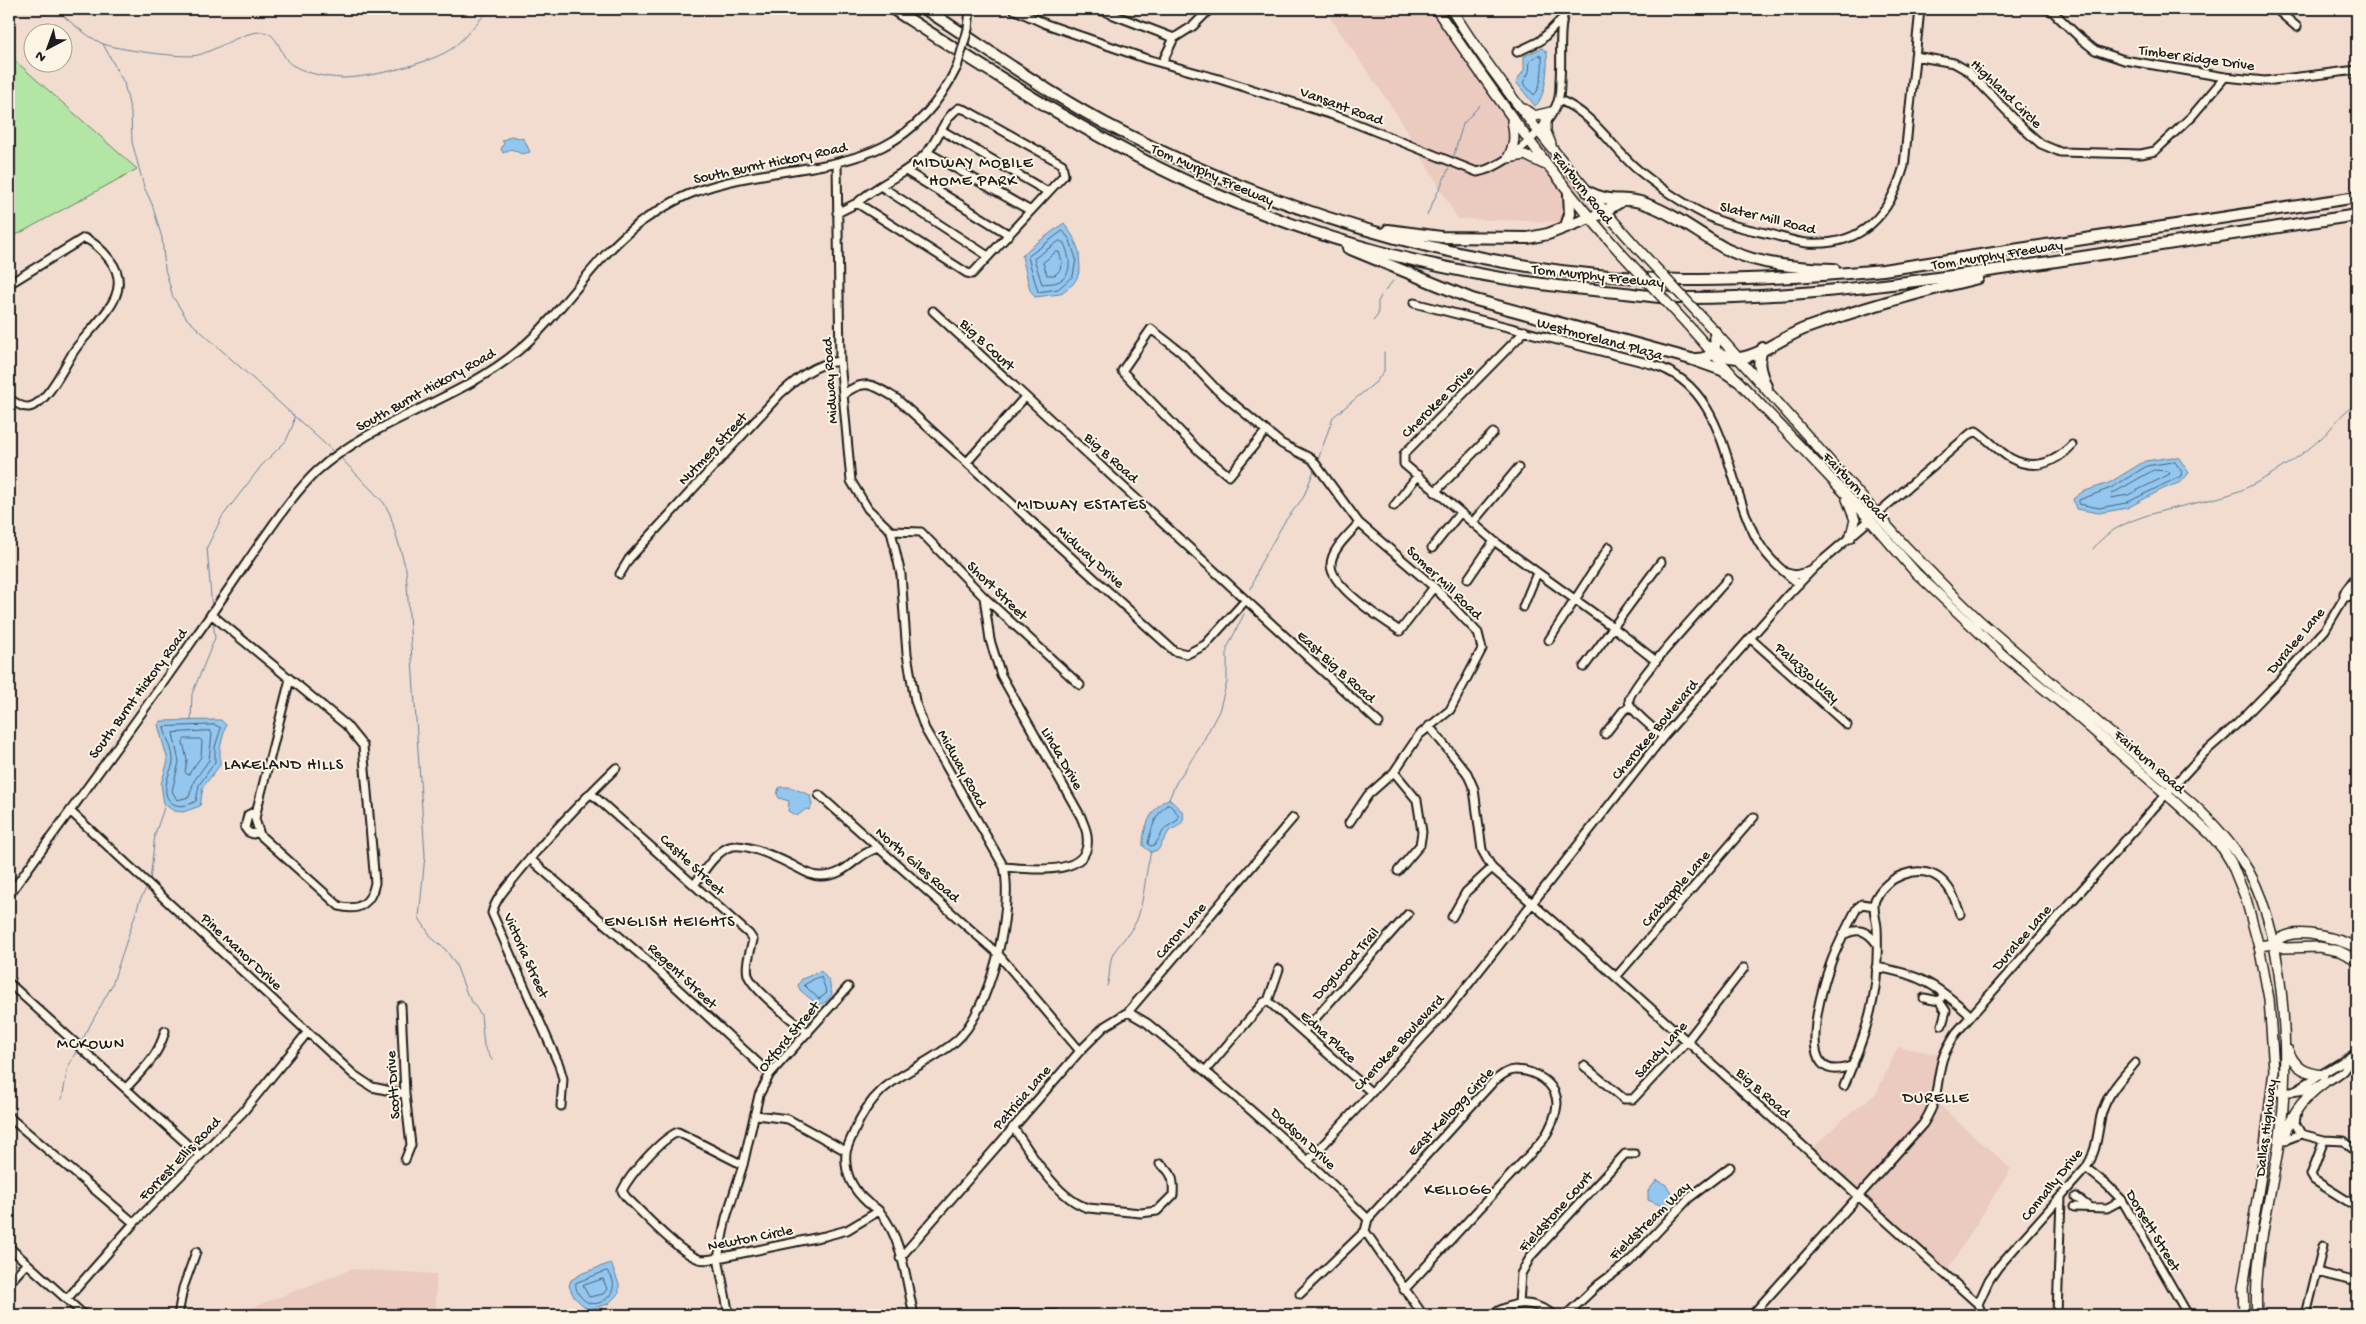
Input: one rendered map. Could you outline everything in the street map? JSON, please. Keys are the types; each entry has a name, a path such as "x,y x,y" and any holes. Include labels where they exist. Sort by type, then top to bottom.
{"highway":[{"name":"Tom Murphy Freeway","path":"893,9 1101,139 1216,194 1313,232 1390,254 1498,278 1578,289 1674,298 1814,293 1866,288 2357,215"},
{"name":"Tom Murphy Freeway","path":"925,9 1029,77 1118,130 1232,183 1326,217 1396,238 1462,254 1580,272 1682,280 1722,280 1883,270 2357,197"},
{"path":"1588,192 1605,200 1632,200 1649,204 1728,249 1754,259 1812,268 1883,270"},
{"path":"1566,226 1570,214 1570,194"},
{"path":"1326,217 1421,235 1492,239 1538,237 1605,211 1621,201"},
{"path":"1313,232 1364,255 1472,298 1691,359 1722,370 1737,380"},
{"path":"1712,351 1731,358 1739,358 1804,329 1849,314 1928,290 2046,262"},
{"path":"1691,359 1705,359 1712,351 1711,328"},
{"path":"1763,348 1759,358 1759,366 1768,389"}],"main road":[{"name":"Fairburn Road","path":"1451,9 1474,46 1538,132 1641,252 1768,389 1874,518 1916,573 1999,652 2169,790 2208,819 2242,860 2264,909 2273,944"},
{"name":"Fairburn Road","path":"1439,10 1529,142 1588,217 1737,380 1844,492 1874,518"},
{"path":"1514,100 1530,114 1549,116 1546,132 1554,151"},
{"path":"1508,158 1514,146 1515,136 1510,114"},
{"path":"1508,158 1525,155 1548,166"},
{"path":"1844,492 1855,520 1850,538"},
{"name":"Fairburn Road","path":"2169,790 2223,849 2246,899 2259,946"},
{"path":"2273,944 2284,936 2312,935 2335,939 2357,948"},
{"path":"2259,946 2273,944 2285,948 2314,946 2328,948 2357,960"},
{"name":"Dallas Highway","path":"2257,1315 2257,1278 2290,1092 2286,1044 2273,944"},
{"name":"Dallas Highway","path":"2244,1315 2243,1288 2273,1092 2272,1028 2259,946"},
{"path":"2266,1220 2277,1192 2285,1140 2291,1119 2323,1079 2307,1074 2297,1066 2291,1059 2286,1044"},
{"path":"969,1315 1056,1315"}],"street":[{"name":"Vansant Road","path":"1014,9 1046,24 1162,63 1342,118 1477,172 1496,167 1529,142 1538,132 1559,100"},
{"path":"1095,9 1106,10 1174,38"},
{"path":"1162,63 1174,38 1193,26 1210,9"},
{"path":"1559,100 1562,19 1565,9"},
{"name":"Slater Mill Road","path":"1559,100 1585,116 1637,169 1712,218 1734,226 1805,243 1823,243 1853,236 1867,228 1880,217 1897,190 1904,166 1920,9"},
{"name":"Timber Ridge Drive","path":"2050,9 2094,50 2108,56 2225,77 2265,81 2357,70"},
{"path":"2276,9 2297,27"},
{"name":"South Burnt Hickory Road","path":"9,894 94,775 129,732 285,508 319,470 340,453 365,438 464,387 506,360 536,334 620,242 653,214 690,194 710,187 780,172 837,164 875,151 911,129 938,102 957,67 966,43 970,11"},
{"path":"1517,52 1540,41 1562,19"},
{"name":"Highland Circle","path":"1915,56 1954,63 1968,71 2033,138 2041,144 2060,152 2140,154 2155,151 2192,116 2225,77"},
{"path":"837,213 857,203 865,195 882,187 906,171 927,152 952,113 960,108 1062,164 1064,168 1064,175 1029,210 972,274 967,273 857,203"},
{"path":"942,130 1048,192"},
{"path":"927,152 1029,210"},
{"name":"Midway Road","path":"837,164 840,362 851,481 868,509 891,531 901,575 907,654 915,701 925,729 1004,868 1007,878 1006,902 998,954 978,1012 968,1028 943,1051 888,1084 870,1102 857,1125 846,1151 848,1177 854,1188 879,1211 897,1243 914,1315"},
{"path":"906,171 1008,234"},
{"path":"882,187 988,256"},
{"path":"9,284 84,238 91,240 104,252 115,266 119,277 116,297 75,350 47,394 39,402 29,407 19,406 9,398"},
{"name":"Westmoreland Plaza","path":"1414,302 1655,365 1676,374 1690,385 1703,401 1714,422 1759,543 1780,570 1798,584"},
{"name":"Big B Court","path":"933,311 1025,397"},
{"name":"Somer Mill Road","path":"1266,431 1229,476 1200,452 1122,371 1151,329 1181,352 1217,390 1266,431 1282,444 1312,459 1359,523 1434,587 1478,633 1482,649 1450,710 1419,735 1394,772 1368,795 1349,823"},
{"name":"Cherokee Drive","path":"1525,331 1404,454 1404,464 1494,540 1573,600 1613,627 1656,662"},
{"name":"Nutmeg Street","path":"620,574 628,559 780,394 808,371 829,362 840,362"},
{"name":"Midway Drive","path":"844,394 856,384 870,384 897,399 1174,652 1187,654 1205,646 1245,601"},
{"path":"966,462 1025,397"},
{"name":"Big B Road","path":"1025,397 1144,504 1277,630"},
{"path":"1435,492 1493,432"},
{"name":"Cherokee Boulevard","path":"1309,1160 1449,1009 1663,737 1811,571 1970,434 1976,432 2009,458 2021,462 2039,464 2051,462 2072,444"},
{"path":"1473,522 1518,468"},
{"path":"1394,506 1418,475"},
{"path":"1432,548 1460,513"},
{"path":"1359,523 1334,553 1331,565 1334,577 1370,612 1400,632 1434,587"},
{"name":"Short Street","path":"891,531 921,532 984,597 1080,685"},
{"path":"1468,578 1494,540"},
{"path":"1549,640 1608,547"},
{"path":"1584,667 1661,562"},
{"path":"1780,570 1796,575 1811,571"},
{"path":"1523,607 1537,573"},
{"name":"Duralee Lane","path":"1752,1315 1912,1138 1934,1108 1941,1065 1946,1050 1970,1017 2169,790 2280,680 2325,630 2344,598 2344,593 2357,575"},
{"path":"1788,576 1791,584 1789,594"},
{"path":"1663,737 1631,706 1629,701 1631,692 1728,579"},
{"name":"Duralee Lane","path":"2344,598 2350,596 2357,586"},
{"name":"Linda Drive","path":"984,597 990,640 1001,675 1081,817 1087,836 1086,850 1081,860 1070,866 1025,869 1004,868"},
{"path":"212,614 346,725 363,746 374,883 373,892 366,902 358,908 350,910 339,906 259,832 255,819 290,679"},
{"name":"East Big B Road","path":"1277,630 1379,723"},
{"name":"Palazzo Way","path":"1750,638 1847,725"},
{"path":"1605,734 1623,711 1631,706"},
{"path":"1429,726 1467,773 1474,789 1482,850 1492,868 1466,892 1452,917"},
{"name":"Victoria Street","path":"562,1106 563,1079 559,1065 492,913 494,904 530,859 589,794 616,768"},
{"path":"1394,772 1417,800 1422,832 1420,845 1398,871"},
{"name":"Castle Street","path":"589,794 594,796 642,836 749,934 753,940 748,975 756,986 808,1033"},
{"name":"North Giles Road","path":"819,796 998,954"},
{"name":"Pine Manor Drive","path":"70,811 354,1075 372,1087 405,1094"},
{"path":"256,811 248,815 245,828 253,834 259,832"},
{"name":"Crabapple Lane","path":"1616,977 1754,817"},
{"name":"Caron Lane","path":"1080,1051 1105,1026 1128,1012 1294,818"},
{"path":"694,885 718,854 727,847 738,845 779,858 817,877 833,876 847,869 871,850 878,848"},
{"name":"Regent Street","path":"530,859 651,964 770,1074"},
{"name":"Big B Road","path":"1492,868 1616,977 1978,1304"},
{"path":"1844,1086 1868,1021 1876,967 1877,945 1874,906 1882,889 1890,880 1906,873 1920,872 1938,877 1950,889 1960,914"},
{"path":"1853,1065 1838,1070 1825,1066 1817,1058 1815,1046 1818,1014 1825,982 1843,935 1857,908 1862,904 1874,906"},
{"name":"Dogwood Trail","path":"1304,1031 1408,914"},
{"path":"1843,935 1852,930 1860,930 1870,935 1877,945"},
{"path":"998,954 1080,1051"},
{"path":"1876,967 1914,975 1945,994 1970,1017"},
{"name":"Sandy Lane","path":"1584,1066 1624,1099 1633,1099 1686,1041 1744,968"},
{"path":"1206,1071 1264,1002 1268,1001 1279,969"},
{"path":"9,983 200,1156"},
{"name":"Oxford Street","path":"718,1258 726,1218 743,1165 756,1115 759,1095 770,1074 848,986"},
{"path":"1939,1001 1945,994"},
{"path":"1924,998 1939,1001 1946,1011 1942,1025"},
{"name":"Edna Place","path":"1268,1001 1371,1092"},
{"name":"Scott Drive","path":"401,1006 405,1094 411,1144 405,1160"},
{"name":"Dodson Drive","path":"1128,1012 1147,1022 1206,1071 1309,1160 1368,1219"},
{"path":"126,1088 153,1060 162,1046 165,1031"},
{"name":"Forrest Ellis Road","path":"67,1299 134,1223 242,1112 307,1033"},
{"name":"Patricia Lane","path":"900,1258 1080,1051"},
{"path":"2273,1092 2304,1091 2323,1079 2343,1070 2356,1054"},
{"name":"Connally Drive","path":"1978,1304 1989,1280 1998,1267 2061,1197 2094,1156 2102,1114 2107,1100 2135,1063"},
{"name":"East Kellogg Circle","path":"1368,1219 1494,1080 1507,1072 1515,1070 1540,1077 1550,1085 1557,1103 1555,1118 1542,1140 1404,1290"},
{"path":"2297,1110 2295,1123 2301,1134"},
{"path":"756,1115 788,1119 846,1151"},
{"path":"9,1117 134,1223"},
{"path":"1013,1127 1038,1164 1079,1206 1141,1213 1157,1210 1173,1195 1172,1177 1169,1170 1160,1164"},
{"name":"Newton Circle","path":"743,1165 678,1132 670,1135 662,1143 626,1182 622,1190 626,1197 690,1255 701,1260 847,1230 879,1211"},
{"path":"2285,1140 2301,1134 2324,1140 2344,1141 2357,1153"},
{"path":"2324,1140 2311,1175 2314,1180 2357,1206"},
{"name":"Fieldstone Court","path":"1519,1303 1521,1274 1531,1256 1625,1154 1635,1154"},
{"name":"Fieldstream Way","path":"1566,1315 1598,1285 1630,1262 1689,1198 1730,1167"},
{"name":"Dorsett Street","path":"2086,1168 2122,1200 2188,1315"},
{"path":"2058,1315 2061,1197"},
{"path":"2076,1197 2089,1208"},
{"path":"2074,1207 2108,1208 2122,1200"},
{"path":"1300,1294 1365,1231 1368,1219"},
{"path":"1365,1231 1423,1315"},
{"path":"2306,1315 2323,1246"},
{"path":"9,1247 82,1314"},
{"path":"178,1315 183,1288 196,1252"},
{"path":"718,1258 729,1315"},
{"path":"9,1283 27,1263"},
{"path":"2318,1272 2357,1282"},
{"path":"1491,1315 1519,1303 1546,1310 1554,1315"},
{"path":"1978,1304 1982,1315"}],"shaded area":[{"path":"1324,9 1443,9 1480,65 1605,223 1458,219 1395,111"},
{"path":"1898,1047 1943,1055 1934,1100 2011,1169 1945,1274 1811,1150 1843,1119 1876,1094"},
{"path":"352,1269 436,1274 436,1315 239,1315 240,1312"}],"green space":[{"path":"11,57 22,67 22,72 28,72 137,169 9,239 9,59"}],"water":[{"path":"1542,48 1547,52 1547,73 1542,96 1535,106 1516,82 1524,70 1524,56"},
{"path":"511,136 524,139 530,152 522,154 511,149 503,153 501,149 504,143 502,141"},
{"path":"1064,223 1074,238 1079,252 1080,269 1077,278 1073,284 1060,294 1035,297 1030,290 1022,256"},
{"path":"2173,457 2179,458 2189,473 2181,482 2163,489 2127,508 2099,513 2076,509 2073,499 2082,492 2109,483 2145,461"},
{"path":"221,720 226,725 220,748 220,765 203,787 200,806 183,812 174,811 164,804 161,784 168,761 158,725 161,721"},
{"path":"781,787 790,787 810,795 812,805 810,810 806,809 797,816 788,811 789,801 779,798 777,794"},
{"path":"1169,799 1183,812 1183,820 1169,831 1158,850 1151,852 1143,846 1144,832 1153,812 1158,806"},
{"path":"821,971 829,981 832,994 826,1002 818,1005 800,990 798,985 802,979"},
{"path":"1657,1180 1665,1184 1673,1195 1671,1202 1665,1207 1648,1200 1648,1191"},
{"path":"611,1263 619,1284 619,1293 608,1304 588,1310 574,1297 569,1286 571,1280 583,1273"}],"waterway":[{"path":"56,9 77,28 101,43 149,53 180,56 198,55 247,34 255,32 268,33 277,41 289,63 317,75 342,78 368,75 417,64 445,53 459,43 491,9"},
{"path":"103,44 124,83 131,113 132,142 144,187 152,204 162,238 165,269 173,297 187,319 336,454"},
{"path":"1453,158 1463,124 1480,105"},
{"path":"1427,215 1450,166"},
{"path":"1385,291 1393,281"},
{"path":"1373,321 1378,315 1378,302 1381,296"},
{"path":"1318,460 1333,417 1376,382 1384,371 1384,352"},
{"path":"2093,549 2106,536 2122,525 2160,511 2222,497 2269,476 2312,446 2324,436 2346,411 2357,404"},
{"path":"212,609 207,547 222,517 262,465 286,441 293,425 294,417"},
{"path":"339,456 384,503 390,514 406,569 425,855 419,918 432,938 446,950 456,965 467,994 481,1015 484,1046 492,1060"},
{"path":"1251,589 1259,566 1285,521 1303,498 1315,468"},
{"path":"1169,799 1176,783 1200,747 1219,711 1227,682 1227,648 1244,614"},
{"path":"191,720 192,694 215,638 213,620"},
{"path":"150,882 155,834 165,805"},
{"path":"1107,986 1112,956 1138,917 1151,852"},
{"path":"80,1044 112,985 140,900 147,887"},
{"path":"62,1099 68,1067 77,1050"}],"district":[{"name":"MIDWAY MOBILE HOME PARK","path":"973,170"},
{"name":"MIDWAY ESTATES","path":"1082,503"},
{"name":"LAKELAND HILLS","path":"284,763"},
{"name":"ENGLISH HEIGHTS","path":"670,920"},
{"name":"MCKOWN","path":"91,1042"},
{"name":"DURELLE","path":"1936,1096"},
{"name":"KELLOGG","path":"1458,1188"}]}
